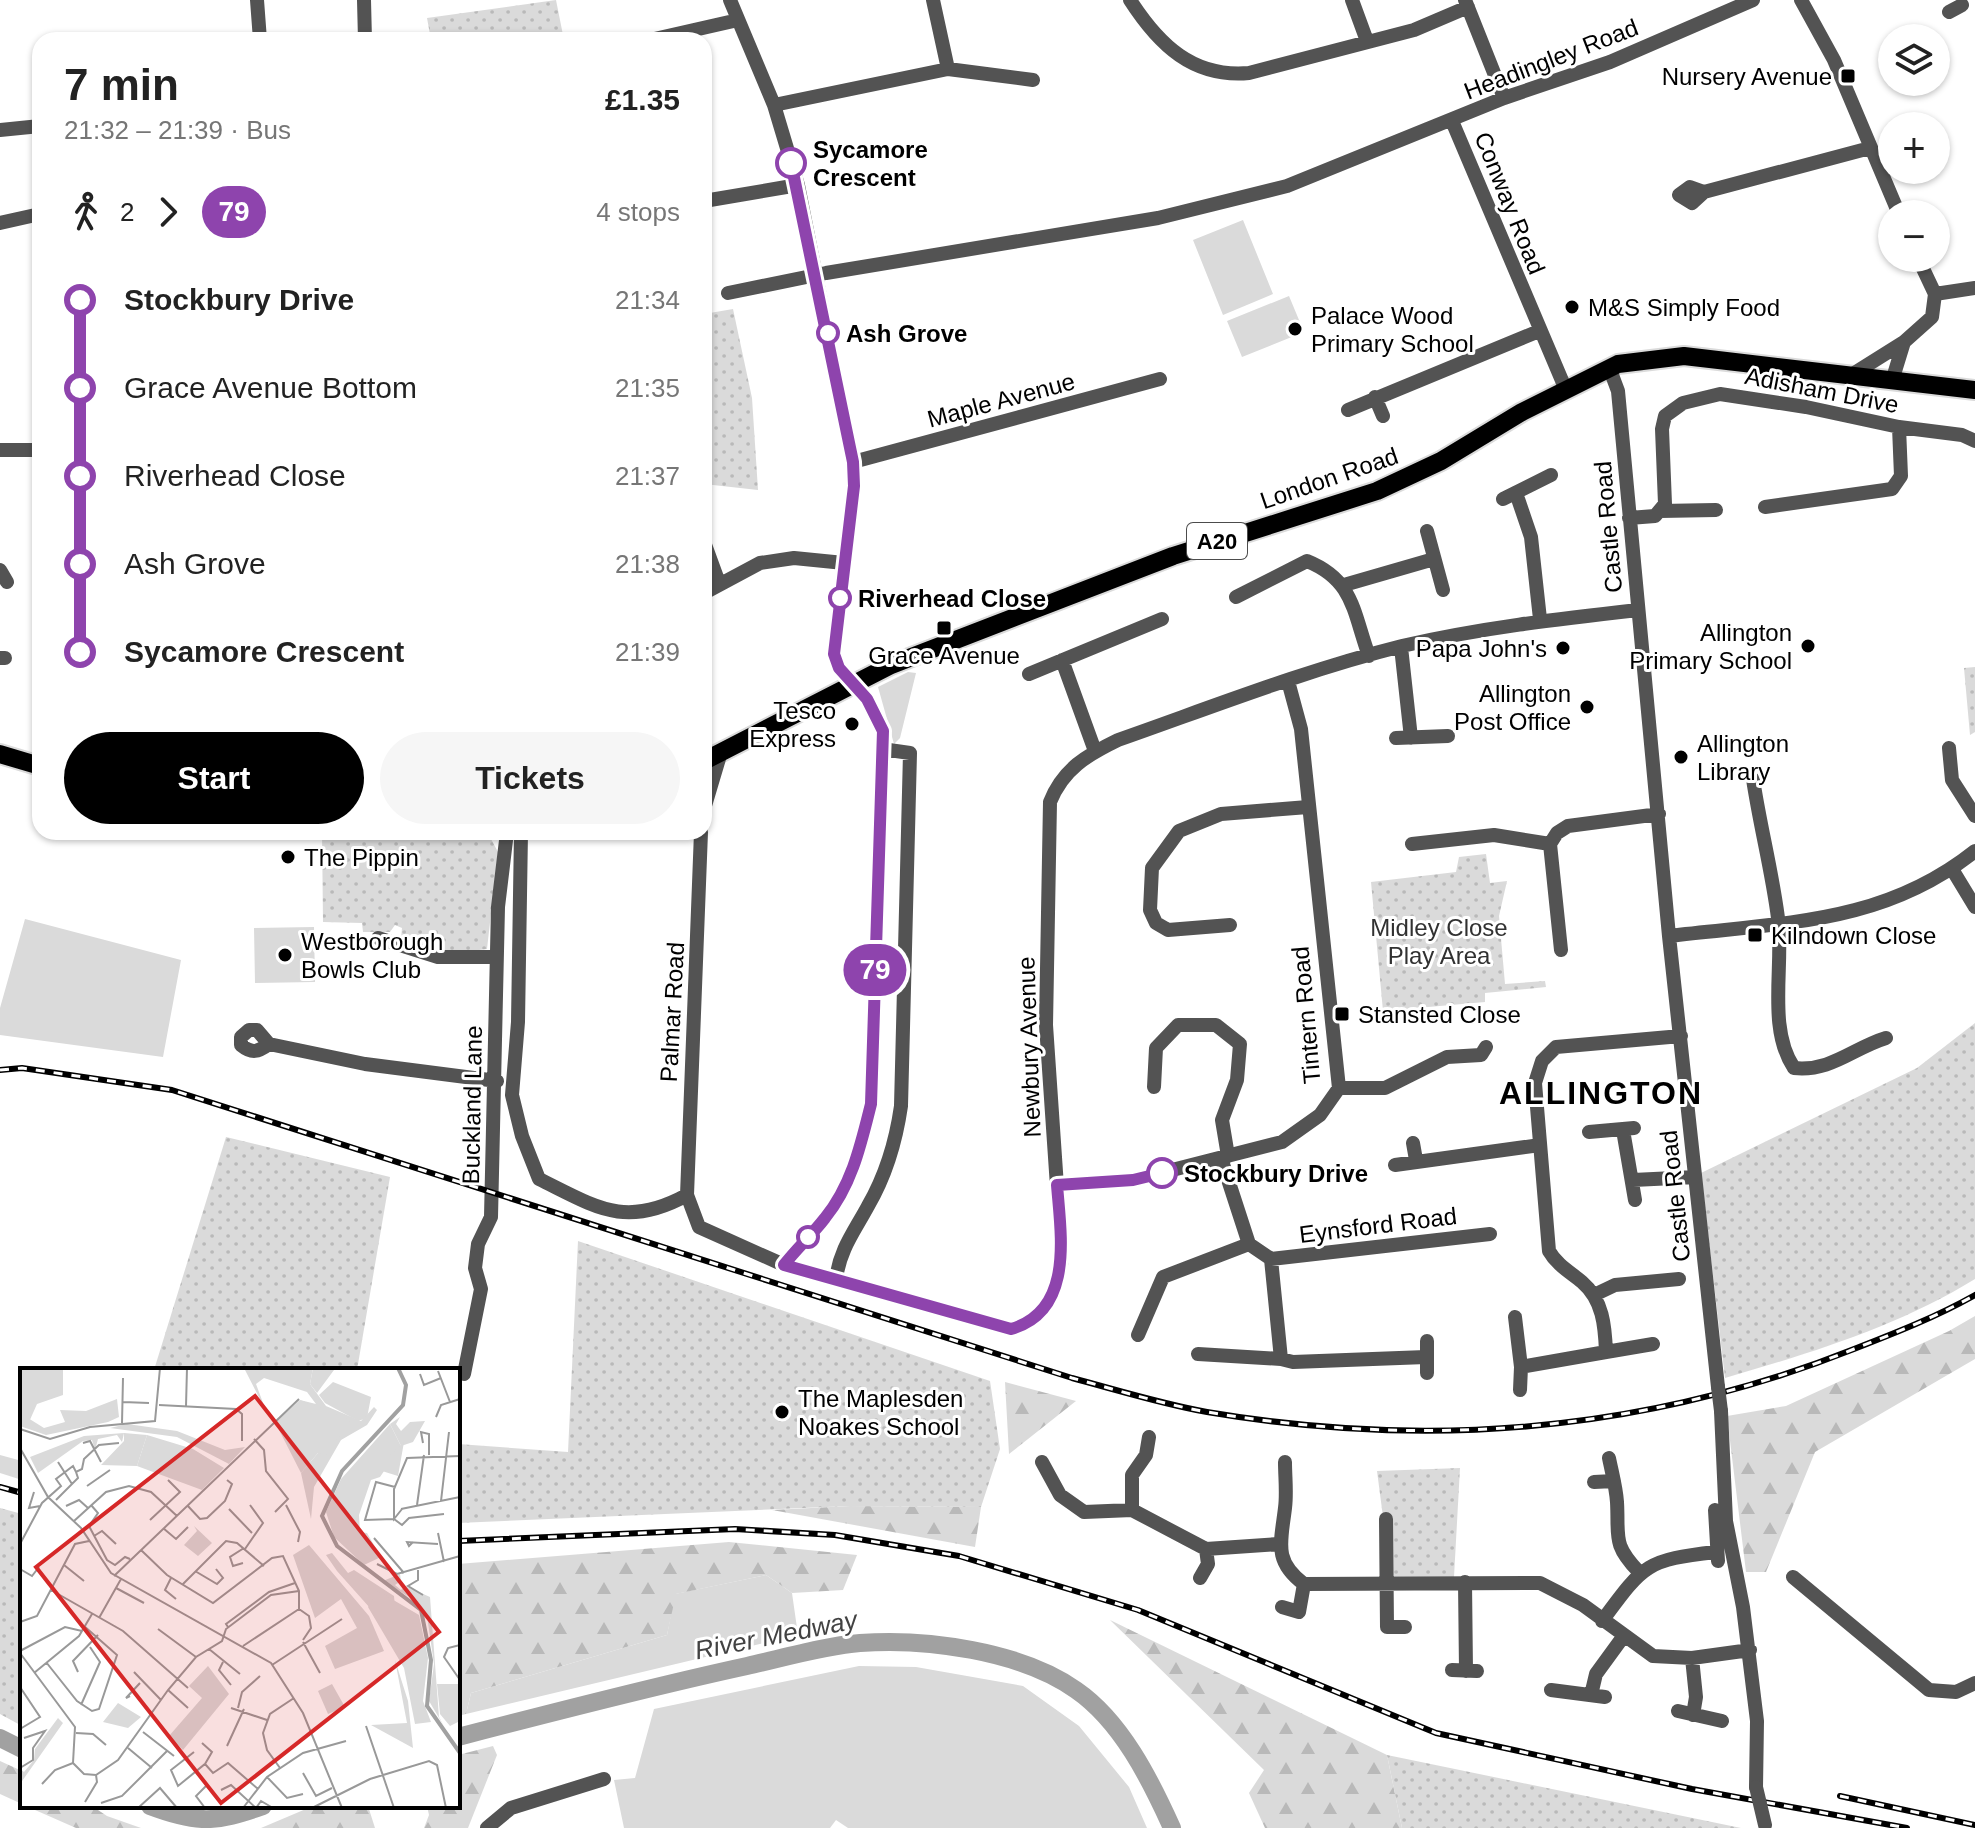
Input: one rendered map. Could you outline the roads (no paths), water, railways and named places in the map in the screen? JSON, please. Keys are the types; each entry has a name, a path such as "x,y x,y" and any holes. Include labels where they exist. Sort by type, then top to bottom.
{"main road":[{"name":"London Road","path":"712,756 853,681 1173,556 1377,491 1441,461 1609,367 1644,359 1684,356 1892,381"},
{"name":"A20","path":"1892,381 1975,390"},
{"path":"0,754 32,764"}],"street":[{"path":"257,0 259,32"},
{"path":"364,0 365,32"},
{"path":"730,0 774,105 798,185 817,275 853,462 834,654 839,668 853,681 879,718 882,749 871,1104 857,1161 843,1189 826,1218 784,1265"},
{"path":"933,0 948,69"},
{"path":"1130,0 1147,26 1185,61 1222,76 1249,73 1414,30 1467,4 1504,98"},
{"path":"1352,0 1367,41"},
{"name":"Headingley Road","path":"1452,121 1504,98 1610,62 1753,0"},
{"path":"1801,0 1834,60 1893,200"},
{"path":"685,32 738,20"},
{"path":"774,105 948,69 1033,80"},
{"path":"728,293 817,275 1158,218 1287,186 1452,121"},
{"name":"Conway Road","path":"1452,121 1566,390"},
{"path":"0,130 32,127"},
{"path":"1704,192 1870,148"},
{"path":"712,200 798,185"},
{"path":"0,223 32,216"},
{"path":"1853,374 1872,359 1904,342 1932,317 1935,294 1925,272"},
{"path":"1935,294 1975,288"},
{"path":"1348,410 1539,331"},
{"path":"1892,381 1904,342"},
{"name":"Castle Road","path":"1609,367 1618,391 1669,936 1718,1387 1726,1521 1750,1650 1757,1721 1756,1787 1766,1826"},
{"name":"Maple Avenue","path":"853,462 1160,379"},
{"name":"Adisham Drive","path":"1660,511 1666,495 1662,429 1665,416 1683,403 1720,394 1806,407 1899,427 1962,435 1975,441"},
{"path":"1375,397 1383,416"},
{"path":"1765,507 1787,494 1892,489 1901,476 1899,427"},
{"path":"0,450 32,450"},
{"path":"1540,619 1531,537 1509,496 1551,475"},
{"path":"1629,518 1655,516 1660,511 1716,510"},
{"path":"1427,531 1443,590"},
{"path":"712,588 771,561 794,558 844,563"},
{"path":"1344,585 1434,559"},
{"path":"1236,596 1307,561 1331,571 1344,585 1369,656"},
{"path":"712,564 719,583"},
{"name":"Newbury Avenue","path":"836,1279 1004,1329 1028,1324 1039,1315 1054,1291 1062,1260 1046,1025 1050,802 1067,772 1095,751 1288,681 1369,656 1540,619 1638,610"},
{"path":"1029,674 1162,619"},
{"path":"1401,647 1404,738 1448,736"},
{"path":"1062,660 1095,751"},
{"name":"Tintern Road","path":"1057,1185 1133,1180 1282,1142 1320,1115 1339,1088 1301,729 1288,681"},
{"path":"1949,748 1952,780 1975,816"},
{"path":"687,1195 699,1227 784,1265 836,1279 846,1239 883,1175 896,1138 901,1106 910,753 882,749"},
{"path":"1753,779 1770,853 1779,923 1782,1050 1794,1068 1828,1066 1886,1038"},
{"path":"1230,925 1168,930 1156,923 1150,910 1152,868 1179,831 1221,814 1308,807"},
{"path":"1550,844 1568,826 1659,814"},
{"path":"1412,844 1494,835 1550,844"},
{"name":"Buckland Lane","path":"464,1374 481,1289 475,1268 478,1244 491,1217 497,1081 496,957 506,840"},
{"name":"Buckland Lane","path":"521,840 518,1022 512,1095 539,1179 611,1213 661,1209 687,1195"},
{"name":"Palmar Road","path":"687,1195 701,840"},
{"path":"1550,844 1561,950"},
{"path":"1669,936 1845,914 1898,899 1952,869 1975,851"},
{"path":"1952,869 1975,907"},
{"path":"389,936 432,956 496,957"},
{"path":"1154,1087 1156,1048 1178,1025 1216,1025 1240,1044 1237,1080 1222,1120 1225,1157 1249,1244 1271,1259 1281,1359"},
{"path":"1606,1352 1605,1322 1594,1295 1555,1261 1549,1251 1550,1211 1535,1083 1542,1061 1556,1047 1681,1036"},
{"path":"269,1044 365,1064 497,1081"},
{"path":"1339,1088 1385,1088 1447,1057 1481,1055 1486,1047"},
{"path":"1589,1132 1629,1129 1635,1200"},
{"path":"1413,1143 1416,1160"},
{"path":"1395,1165 1540,1145"},
{"path":"1633,1180 1695,1177"},
{"name":"Eynsford Road","path":"1271,1259 1455,1246 1490,1234"},
{"path":"1138,1335 1147,1322 1163,1277 1249,1244"},
{"path":"1594,1295 1615,1285 1679,1279"},
{"path":"1515,1317 1521,1367 1520,1390"},
{"path":"1427,1341 1427,1373"},
{"path":"1521,1367 1653,1344"},
{"path":"1198,1354 1293,1362 1426,1357"},
{"path":"1132,1510 1132,1475 1146,1455 1149,1437"},
{"path":"1609,1458 1614,1481 1619,1548 1639,1572"},
{"path":"1284,1461 1286,1505 1279,1544 1288,1572 1304,1584 1319,1587 1540,1583 1561,1591 1653,1656 1692,1658 1750,1650"},
{"path":"1042,1462 1044,1482 1084,1512 1132,1510 1206,1549 1279,1544"},
{"path":"1594,1482 1614,1481"},
{"path":"1602,1621 1639,1572 1666,1557 1717,1556 1715,1510"},
{"path":"1386,1519 1387,1627 1405,1627"},
{"path":"1199,1578 1208,1564 1206,1549"},
{"path":"1793,1577 1929,1690 1956,1692 1975,1683"},
{"path":"1465,1582 1465,1671"},
{"path":"1282,1607 1299,1612 1304,1584"},
{"path":"1551,1690 1598,1696 1596,1674 1623,1637"},
{"path":"1692,1658 1696,1697 1686,1713 1722,1721"},
{"path":"487,1828 511,1808 604,1779"}],"waterway":[{"name":"River Medway","path":"460,1736 638,1691 832,1647 886,1642 943,1645 1028,1666 1076,1690 1107,1718 1133,1752 1172,1828"},
{"name":"River Medway","path":"0,1738 20,1748"},
{"name":"River Medway","path":"156,1808 181,1816 206,1819 232,1816 257,1808"}],"railway":[{"path":"0,1070 22,1068 172,1090 1072,1378 1190,1409 1289,1423 1372,1429 1454,1430 1535,1426 1616,1415 1696,1399 1776,1377 1900,1331 1975,1295"},
{"path":"0,1487 20,1492"},
{"path":"460,1541 735,1529 835,1535 959,1556 1138,1610 1436,1733 1692,1789 1907,1828"},
{"path":"1840,1796 1975,1825"}],"place":[{"name":"Nursery Avenue","path":"1848,76"},
{"name":"Sycamore Crescent","path":"791,163"},
{"name":"M&S Simply Food","path":"1572,307"},
{"name":"Palace Wood Primary School","path":"1295,329"},
{"name":"Ash Grove","path":"828,333"},
{"name":"Riverhead Close","path":"840,598"},
{"name":"Grace Avenue","path":"944,628"},
{"name":"Allington Primary School","path":"1808,646"},
{"name":"Papa John's","path":"1563,648"},
{"name":"Allington Post Office","path":"1587,707"},
{"name":"Tesco Express","path":"852,724"},
{"name":"Allington Library","path":"1681,757"},
{"name":"The Pippin","path":"288,857"},
{"name":"Kilndown Close","path":"1755,935"},
{"name":"Westborough Bowls Club","path":"285,955"},
{"name":"Stansted Close","path":"1342,1014"},
{"name":"Stockbury Drive","path":"1162,1173"},
{"name":"The Maplesden Noakes School","path":"782,1412"}],"district":[{"name":"ALLINGTON","path":"1601,1093"}],"park label":[{"name":"Midley Close Play Area","path":"1439,941"}]}
